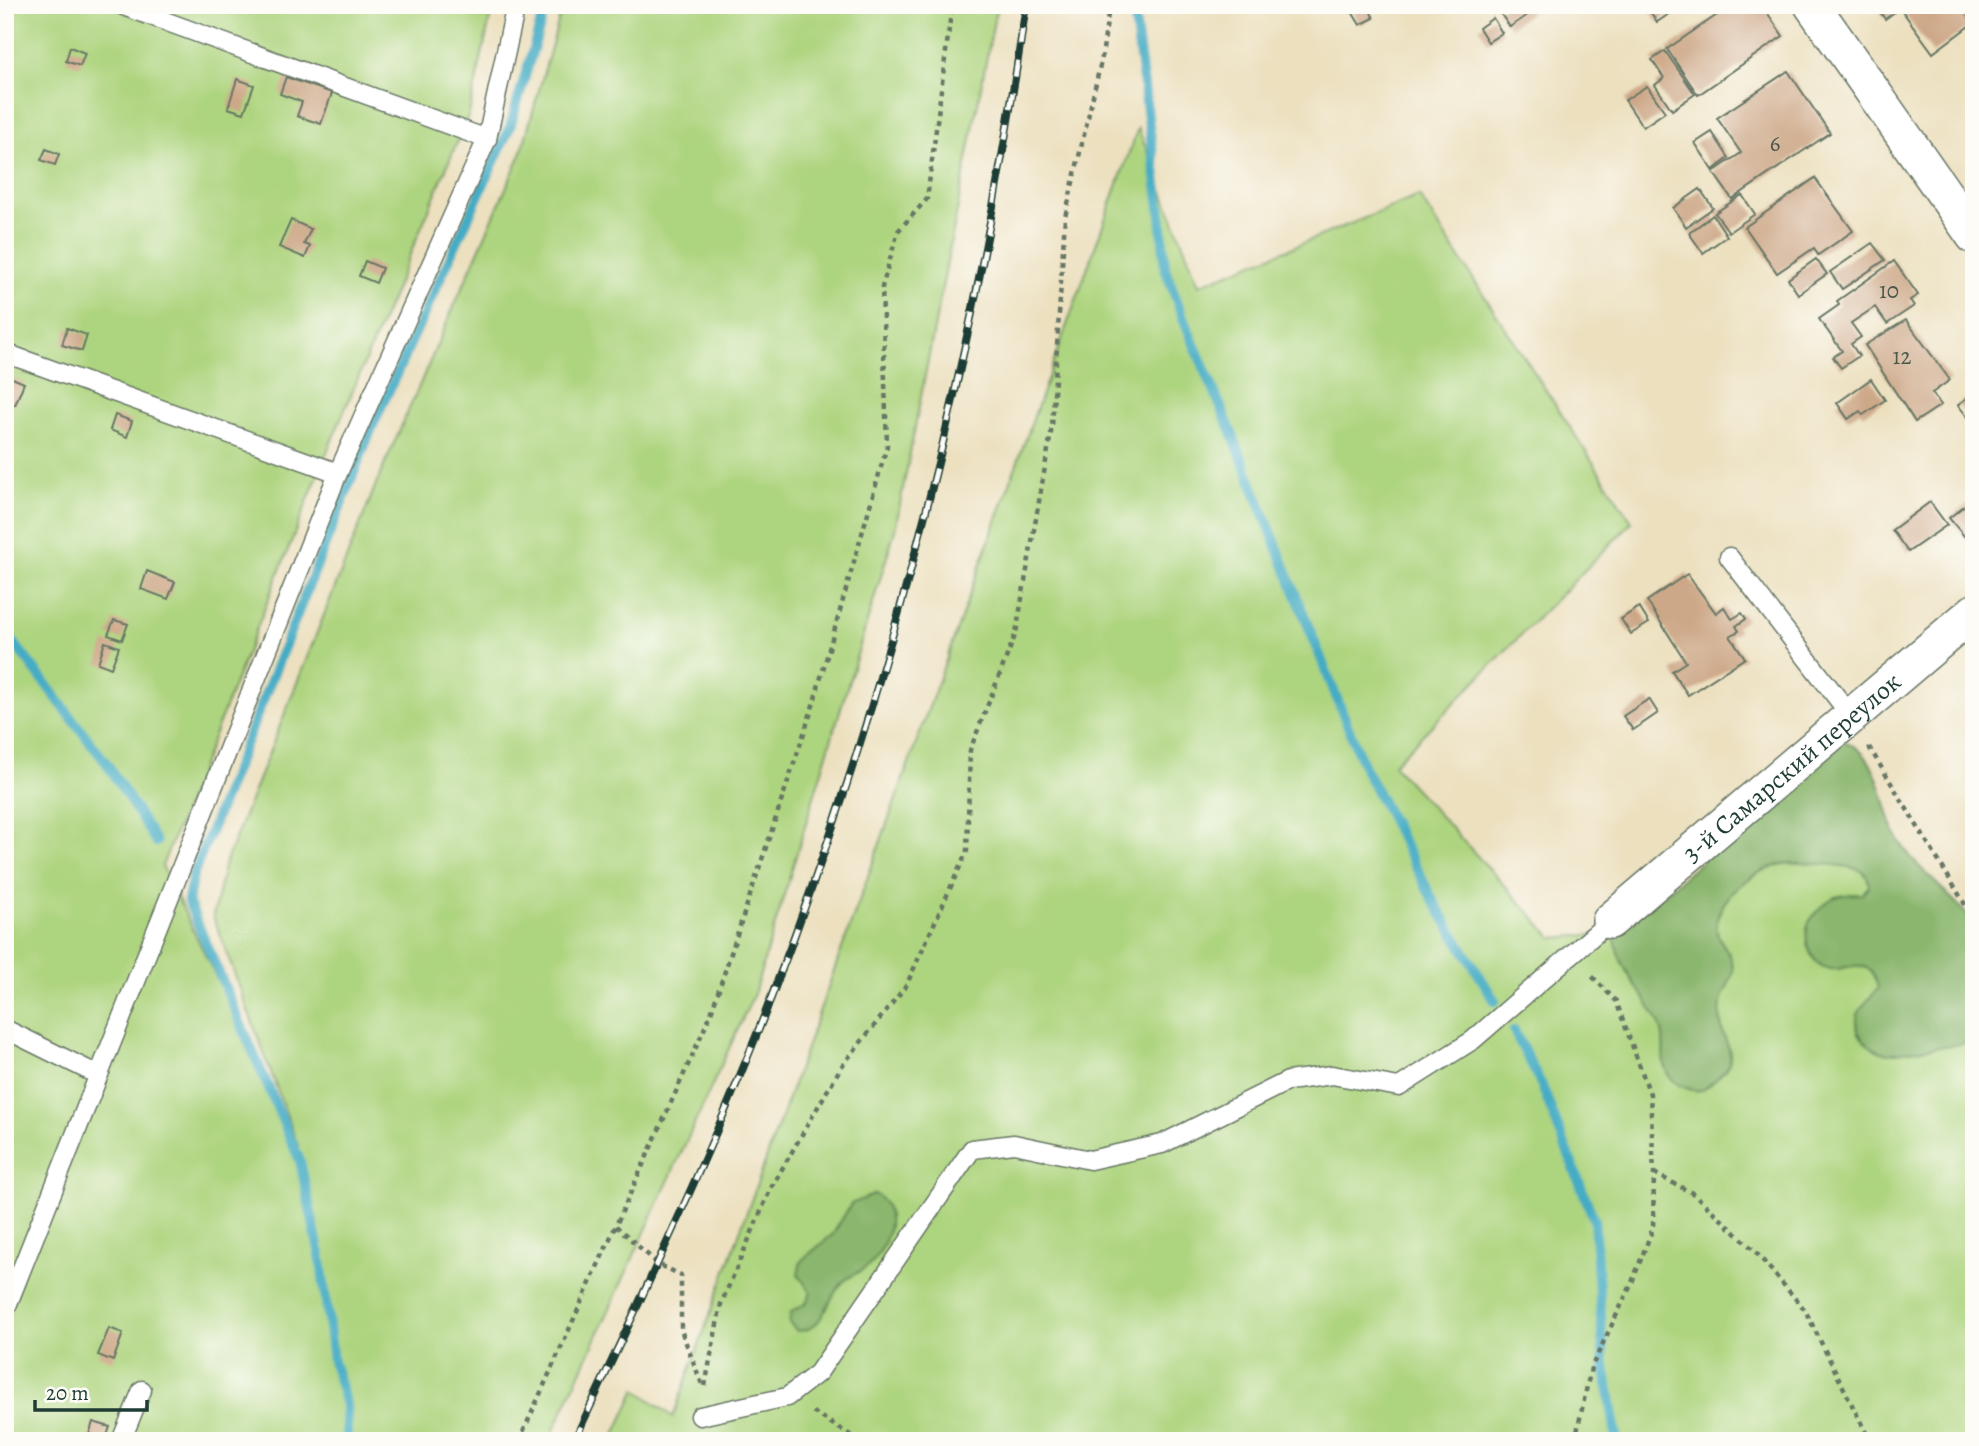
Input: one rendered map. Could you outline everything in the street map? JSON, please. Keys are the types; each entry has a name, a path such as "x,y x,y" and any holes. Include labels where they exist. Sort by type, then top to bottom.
{"street":[{"path":"1812,5 1974,236"},
{"name":"3-й Самарский переулок","path":"1610,921 1974,612"}],"lane":[{"path":"121,5 487,139"},
{"path":"5,1311 338,472 487,139 516,5"},
{"path":"5,353 338,472"},
{"path":"1729,557 1851,716"},
{"path":"700,1416 787,1396 818,1373 972,1149 1014,1144 1090,1160 1162,1144 1288,1081 1332,1075 1399,1087 1473,1040 1610,921"},
{"path":"5,1029 98,1075"},
{"path":"121,1441 142,1391"}],"path":[{"path":"519,1441 710,1016 811,712 887,446 882,287 898,231 928,199 952,5"},
{"path":"616,1226 658,1264 681,1275 681,1330 705,1391 721,1304 771,1188 841,1067 906,986 967,851 970,750 1016,633 1052,427 1065,217 1102,57 1108,14"},
{"path":"1851,716 1974,919"},
{"path":"1572,955 1616,1001 1650,1094 1654,1173 1653,1228 1631,1284 1591,1368 1575,1441"},
{"path":"1654,1173 1694,1194 1754,1250 1805,1310 1870,1441"},
{"path":"787,1396 860,1441"}],"green space":[{"path":"5,5 493,5 469,114 327,452 162,866 299,1148 213,916 224,866 377,482 521,154 563,5 997,5 895,530 754,994 549,1441 5,1441"},
{"path":"1138,128 1199,285 1419,196 1632,522 1393,765 1553,938 1626,932 1816,766 1974,947 1974,1441 612,1441 636,1389 673,1417"},
{"path":"1842,741 1855,747 1873,768 1891,823 1904,848 1974,924 1974,1042 1888,1054 1864,1041 1858,1029 1858,1015 1878,988 1873,975 1863,967 1830,969 1817,963 1807,945 1807,931 1811,919 1826,903 1838,896 1862,894 1869,886 1867,877 1857,869 1847,867 1796,863 1779,865 1745,881 1731,894 1721,909 1716,928 1732,960 1733,968 1722,999 1720,1019 1730,1058 1719,1077 1703,1090 1684,1088 1672,1080 1666,1070 1662,1030 1620,959 1615,936"},
{"path":"875,1194 883,1201 889,1219 886,1239 876,1258 842,1283 813,1326 797,1331 789,1323 791,1312 806,1303 811,1293 798,1274 801,1261 833,1234 851,1204"}],"building":[{"path":"1348,5 1367,5 1374,18 1360,25"},
{"path":"1506,5 1542,5 1510,27 1498,10"},
{"path":"1646,5 1668,5 1672,12 1657,22"},
{"path":"1715,5 1762,5 1783,36 1698,95 1667,49 1720,13"},
{"path":"1875,5 1960,5 1973,23 1933,53 1900,8 1885,19"},
{"path":"1493,18 1502,33 1488,42 1479,28"},
{"path":"70,47 85,53 80,66 66,61"},
{"path":"1665,51 1695,94 1672,110 1655,85 1664,78 1652,60"},
{"path":"1788,71 1830,133 1732,199 1713,172 1741,153 1717,118"},
{"path":"286,77 332,93 321,124 297,116 302,102 280,94"},
{"path":"237,79 254,85 244,113 228,108"},
{"path":"1647,86 1665,112 1643,127 1625,100"},
{"path":"1712,132 1729,158 1713,170 1695,143"},
{"path":"46,149 59,154 55,165 41,160"},
{"path":"1815,178 1853,231 1818,255 1814,248 1777,273 1745,227"},
{"path":"1700,189 1713,208 1686,227 1673,208"},
{"path":"1742,195 1755,214 1729,232 1715,213"},
{"path":"1713,215 1727,236 1703,253 1689,233"},
{"path":"291,220 311,229 304,244 310,246 305,258 279,247"},
{"path":"1872,243 1885,260 1842,289 1830,272"},
{"path":"1816,259 1827,274 1798,294 1788,279"},
{"path":"365,261 382,268 376,283 359,276"},
{"path":"1894,261 1918,295 1910,300 1914,306 1887,324 1875,307 1851,323 1861,337 1851,344 1859,356 1841,368 1833,357 1842,351 1819,319 1839,305 1837,301"},
{"path":"1906,320 1950,380 1932,393 1941,405 1915,422 1865,345"},
{"path":"67,328 87,335 82,351 62,345"},
{"path":"10,377 24,383 15,405 5,401"},
{"path":"1871,379 1885,400 1863,415 1860,411 1848,419 1837,403"},
{"path":"1974,392 1974,425 1958,405"},
{"path":"115,415 132,421 127,437 110,430"},
{"path":"1974,498 1974,548 1949,518"},
{"path":"1930,502 1947,525 1908,552 1892,530"},
{"path":"147,571 175,582 168,599 141,589"},
{"path":"1687,574 1716,613 1724,607 1732,619 1742,613 1746,619 1736,626 1739,631 1730,636 1745,658 1688,695 1672,671 1686,662 1647,601"},
{"path":"1639,607 1649,623 1631,634 1621,619"},
{"path":"114,620 128,624 122,640 108,635"},
{"path":"105,642 119,647 111,668 98,663"},
{"path":"1649,699 1658,713 1633,730 1623,716"},
{"path":"109,1328 123,1333 113,1361 98,1355"},
{"path":"93,1422 110,1427 105,1441 87,1441"}],"waterway":[{"path":"347,1441 346,1405 333,1361 321,1260 300,1161 188,901 193,875 373,425 510,127 546,5"},
{"path":"1133,5 1161,214 1165,268 1183,318 1232,433 1364,767 1434,902 1495,1001"},
{"path":"5,631 107,764 156,842"},
{"path":"1514,1031 1542,1086 1594,1220 1604,1360 1617,1441"}],"railway":[{"path":"574,1441 674,1228 744,1066 811,889 853,765 925,516 955,389 1006,134 1026,5"}]}
